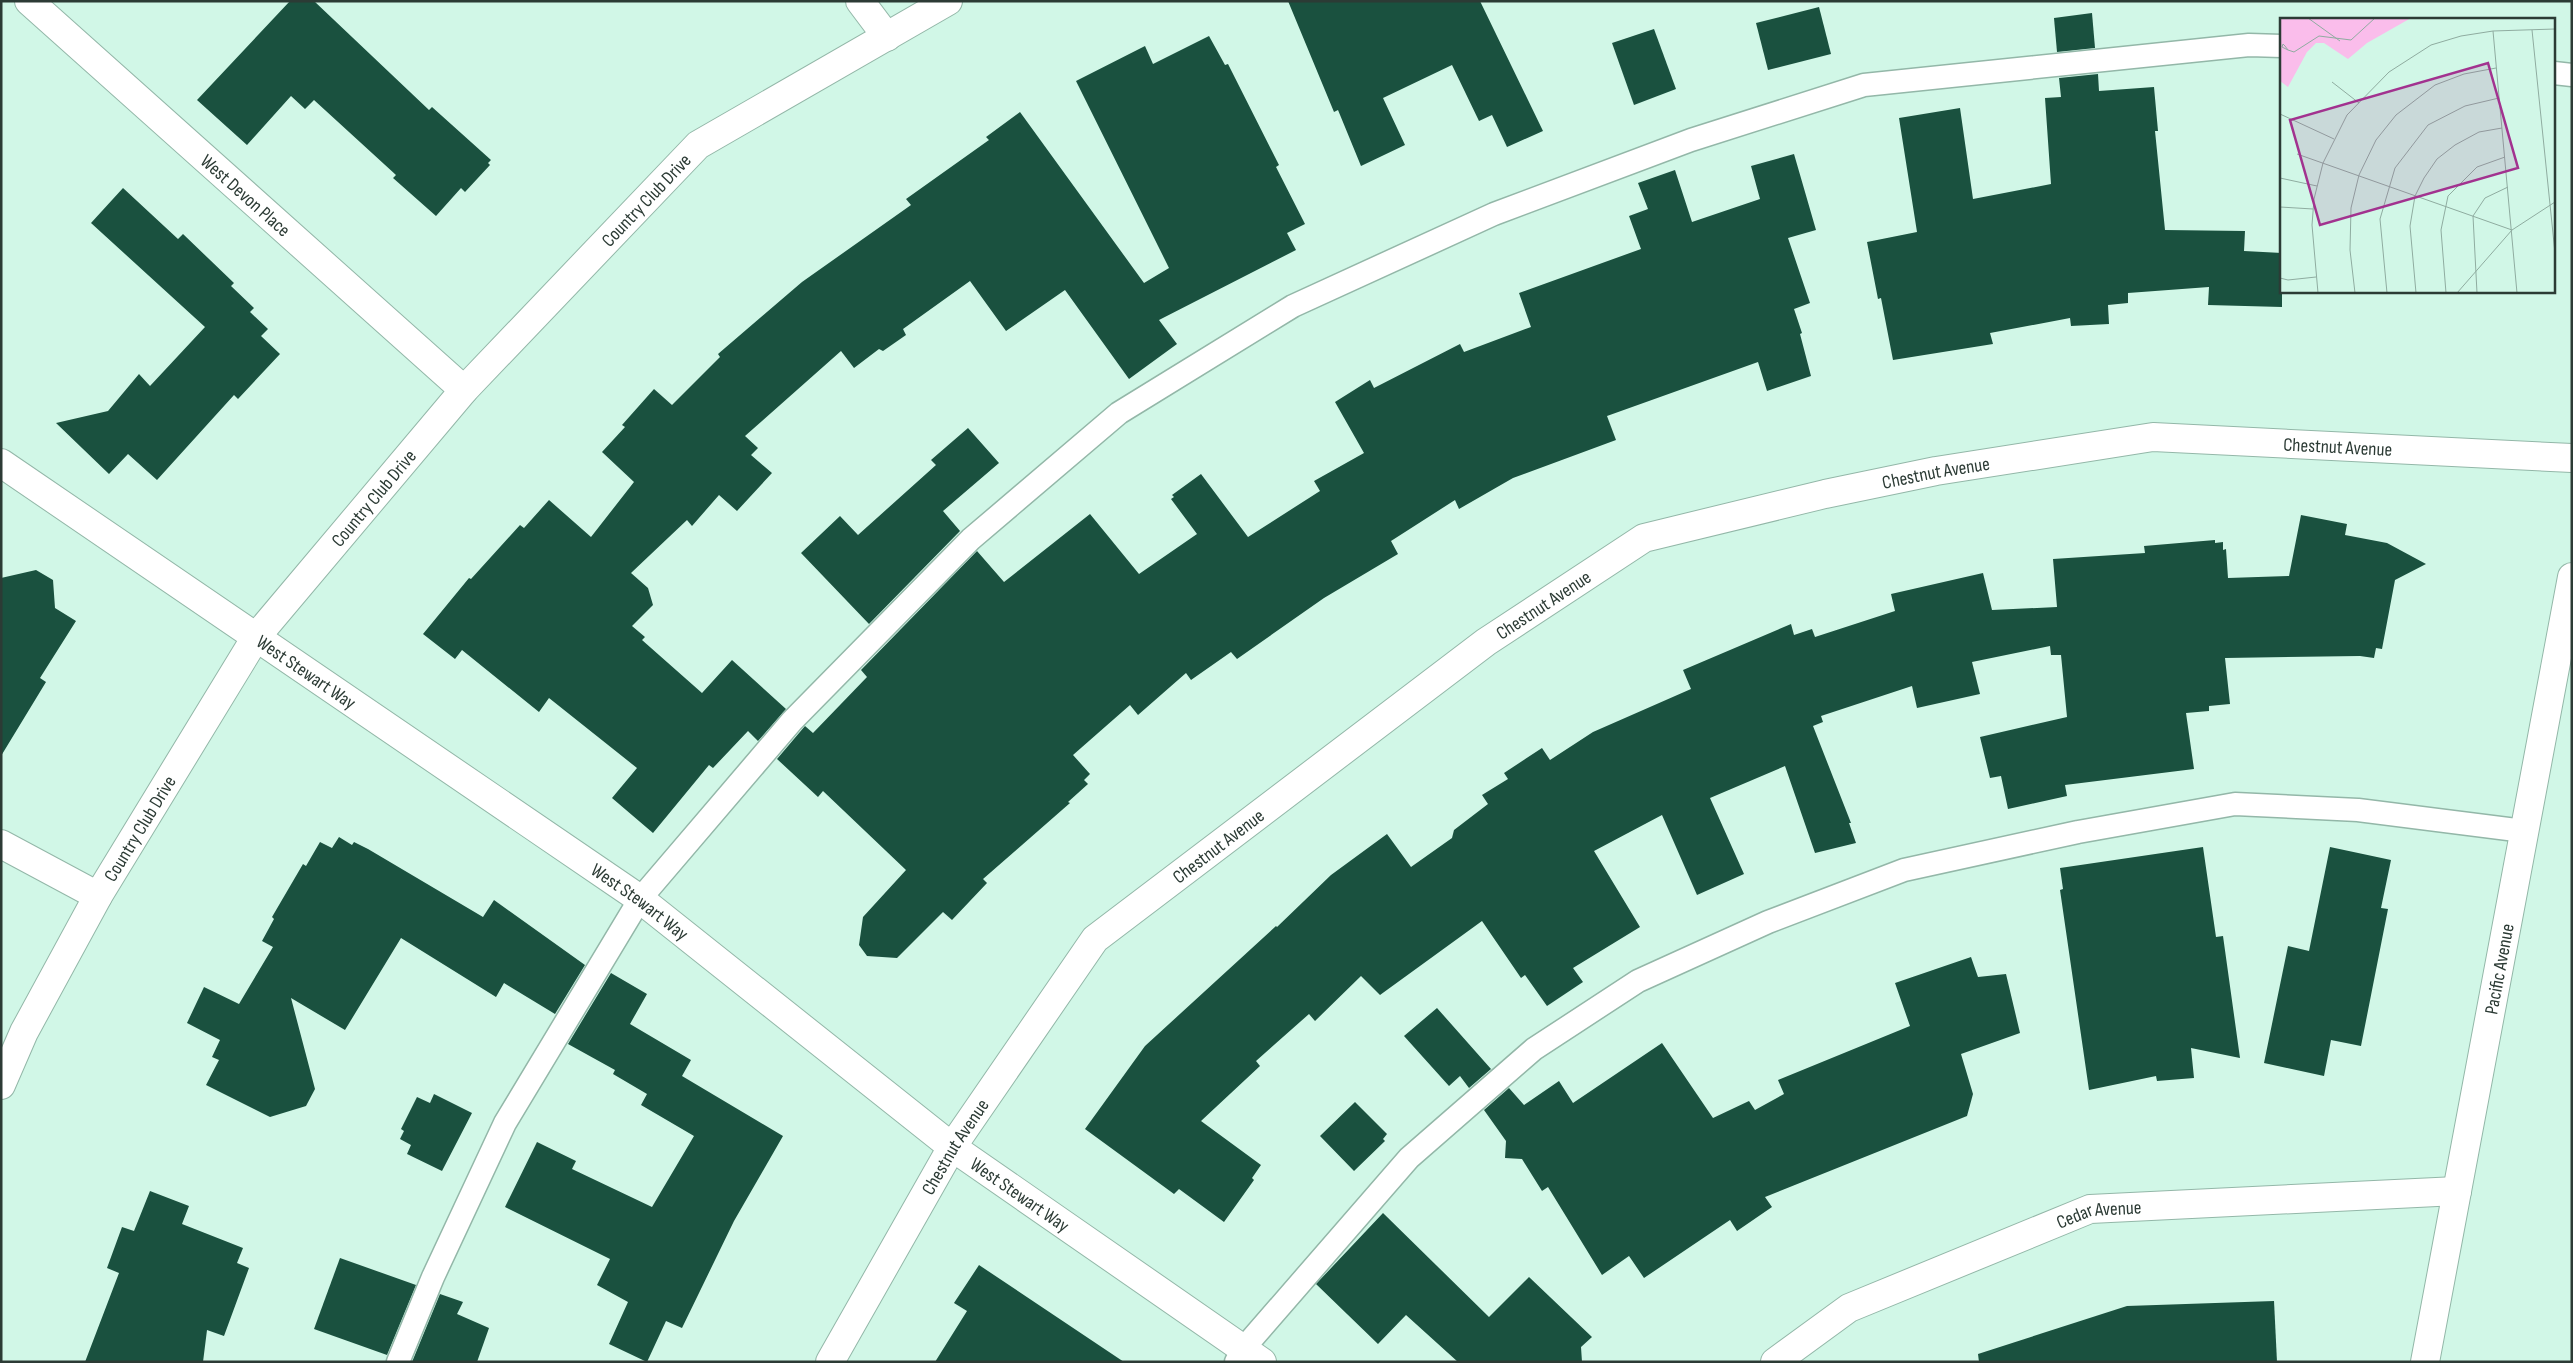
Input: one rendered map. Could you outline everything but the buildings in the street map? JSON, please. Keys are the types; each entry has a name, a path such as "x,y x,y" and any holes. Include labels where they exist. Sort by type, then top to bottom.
{"street":[{"name":"West Devon Place","path":"29,1 464,390"},
{"path":"860,1 887,37"},
{"name":"Country Club Drive","path":"1,1085 24,1032 98,896 256,637 464,390 698,145 948,1"},
{"name":"Chestnut Avenue","path":"830,1362 952,1147 1095,939 1486,642 1644,538 1825,494 1936,471 2153,437 2572,458"},
{"name":"West Stewart Way","path":"1,463 640,899 952,1147 1247,1357"},
{"name":"Pacific Avenue","path":"2424,1362 2572,577"},
{"path":"1,844 98,896"},
{"name":"Cedar Avenue","path":"1775,1362 1849,1308 2090,1209 2457,1191"}],"lane":[{"path":"398,1362 433,1277 505,1123 640,899 792,721 971,539 1119,414 1293,306 1494,214 1691,140 1864,85 2248,45 2280,46"},
{"path":"2556,73 2572,76"},
{"path":"1247,1357 1409,1158 1534,1049 1638,981 1768,922 1904,870 2078,832 2235,804 2358,810 2524,832"}]}
